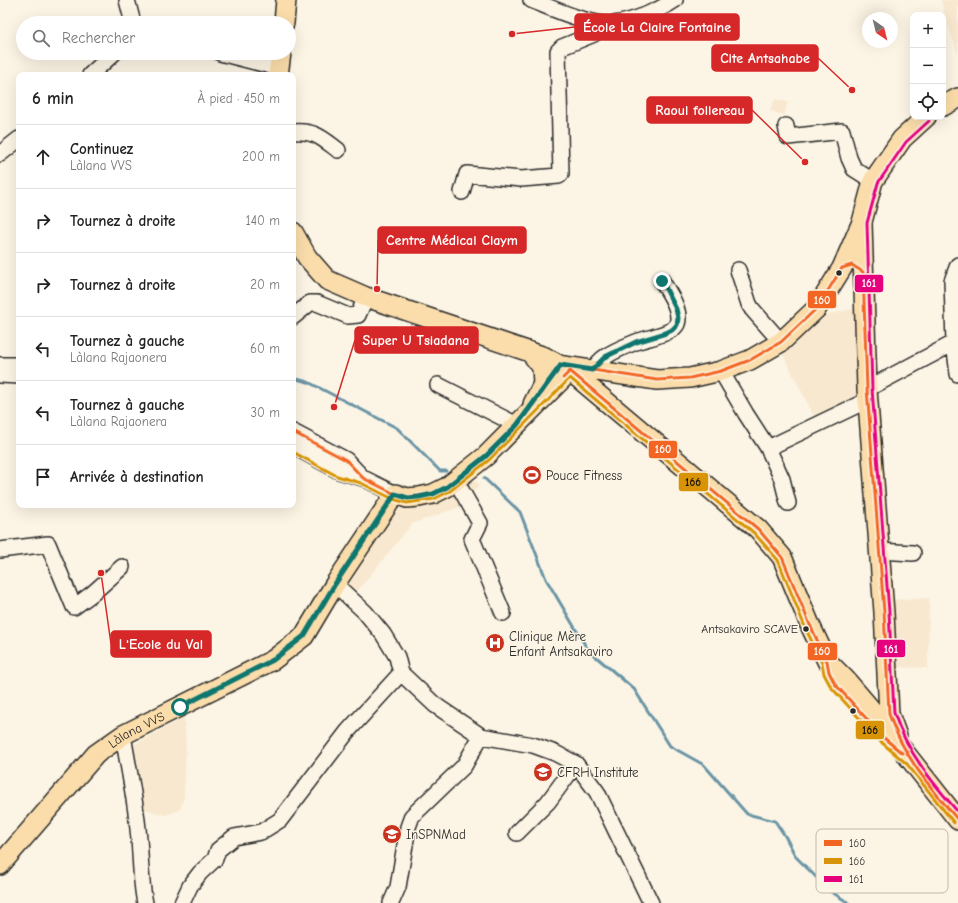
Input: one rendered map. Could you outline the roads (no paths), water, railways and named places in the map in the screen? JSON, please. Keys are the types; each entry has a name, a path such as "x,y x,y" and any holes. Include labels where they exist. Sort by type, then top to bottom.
{"main road":[{"path":"285,16 286,0"},
{"path":"946,104 958,98"},
{"path":"296,237 307,257 327,280 366,297 545,357 565,368 588,377 657,380 690,378 722,371 750,360 781,342 817,308 842,268 862,222 873,181 902,139 923,120"},
{"path":"862,222 867,394 884,612 888,694 893,726 911,761"},
{"path":"842,268 852,265 863,272"},
{"path":"517,425 532,404 543,384 542,367 530,352"},
{"path":"532,404 565,368"},
{"path":"395,494 408,498 426,495 447,487 486,456 517,425 565,368"},
{"path":"588,377 758,529 782,557 810,625 827,661 829,672 835,684 863,708 911,761 958,820"},
{"name":"Làlana VVS","path":"0,865 96,754 123,735 273,660 304,636 335,584 395,494"},
{"path":"863,708 881,700 888,694"}],"street":[{"path":"127,0 131,16"},
{"path":"531,0 561,12 598,23 614,24 647,15 675,0"},
{"path":"462,192 467,174 521,178 559,176 561,174 558,51 562,47 594,34 598,23"},
{"path":"93,72 106,60"},
{"path":"252,60 279,66"},
{"path":"786,126 788,137 842,130 849,158 854,169 873,181"},
{"path":"296,132 305,131 320,137 338,150"},
{"path":"0,154 16,141"},
{"path":"958,264 952,281 954,343 958,374"},
{"path":"738,270 749,304 781,342"},
{"path":"588,377 605,357 636,342 666,333 677,325 678,318 676,309 662,281"},
{"path":"296,314 310,303 316,303 348,316 358,318 366,297"},
{"path":"768,448 867,394 954,343"},
{"path":"0,365 16,365"},
{"path":"722,371 746,414 768,448 782,479 788,503"},
{"path":"0,374 16,376"},
{"path":"438,385 517,425"},
{"path":"296,434 346,460 363,478"},
{"path":"296,448 339,471 363,478 395,494"},
{"path":"456,480 480,524 472,540 503,613"},
{"path":"0,550 48,544 74,607 94,593 122,566"},
{"path":"879,551 913,553"},
{"path":"335,584 365,612 384,634 397,657 401,673 435,705 481,736 533,745 555,752 576,764 597,792 651,903"},
{"path":"182,903 190,886 215,858 218,850 234,837 261,832 280,820 348,731 401,673"},
{"path":"123,735 138,827 140,902"},
{"path":"391,903 398,887 408,827 412,816 464,766 481,736"},
{"path":"517,834 548,802 576,764"}],"waterway":[{"path":"296,379 308,382 397,428 440,471 446,471"},
{"path":"484,478 520,512 546,579 588,650 634,689 670,746 704,765 747,814 775,821 796,857 816,877"},
{"path":"833,893 849,903"}],"place":[{"name":"École La Claire Fontaine","path":"512,34"},
{"name":"Cite Antsahabe","path":"852,90"},
{"name":"Raoul follereau","path":"805,162"},
{"name":"Centre Médical Claym","path":"377,289"},
{"name":"Super U Tsiadana","path":"334,407"},
{"name":"Pouce Fitness","path":"532,475"},
{"name":"L'Ecole du Val","path":"101,573"},
{"name":"Antsakaviro SCAVE","path":"806,629"},
{"name":"Clinique Mère Enfant Antsakaviro","path":"495,643"},
{"name":"CFRH Institute","path":"543,772"},
{"name":"InSPNMad","path":"392,834"}]}
